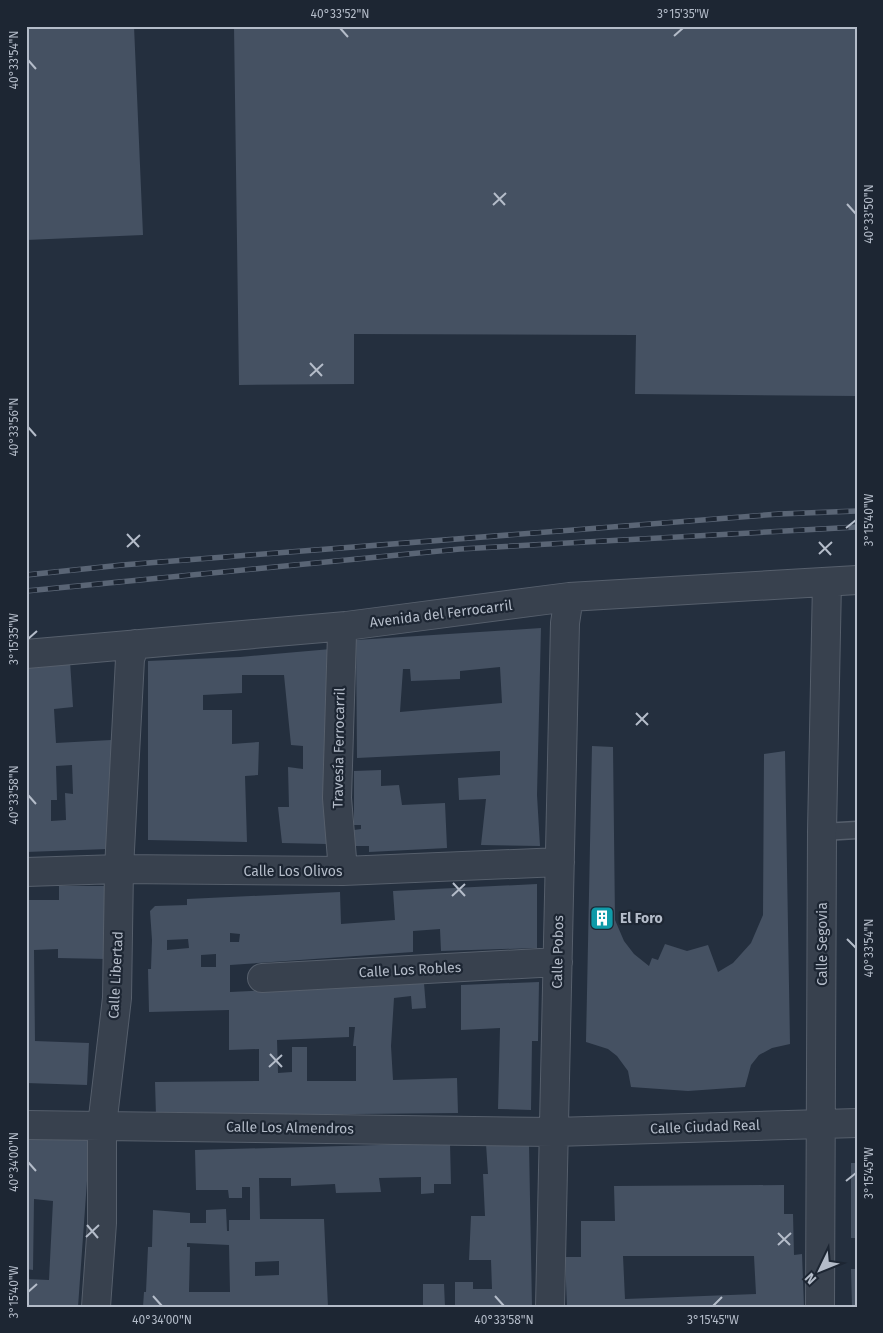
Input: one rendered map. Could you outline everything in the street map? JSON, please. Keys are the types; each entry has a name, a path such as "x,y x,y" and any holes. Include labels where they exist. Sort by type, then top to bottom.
{"street":[{"name":"Avenida del Ferrocarril","path":"26,654 346,626 569,597 857,580"},
{"name":"Calle Segovia","path":"820,1307 822,832 827,582"},
{"name":"Calle Pobos","path":"550,1307 565,623 569,597"},
{"name":"Travesía Ferrocarril","path":"343,871 336,798 342,634 346,626"},
{"name":"Calle Libertad","path":"96,1307 102,1223 102,1126 117,998 119,869 130,659 135,644"},
{"name":"Calle Los Olivos","path":"26,872 119,869 343,871 560,862"},
{"name":"Calle Los Robles","path":"262,978 558,962"},
{"name":"Calle Ciudad Real","path":"554,1132 857,1122"},
{"name":"Calle Los Almendros","path":"26,1126 554,1132"}],"lane":[{"path":"822,832 857,830"}],"building":[{"path":"26,26 134,26 143,235 26,240"},
{"path":"234,26 857,26 857,396 635,394 636,335 354,334 354,384 239,385"},
{"path":"541,628 537,795 540,846 481,845 486,799 459,800 458,778 500,775 500,751 357,758 356,640","holes":["500,667 502,703 400,712 403,669 410,669 411,681 460,679 460,671"]},
{"path":"331,649 325,805 327,844 282,843 278,807 289,807 288,767 303,769 303,746 291,745 284,675 242,675 242,693 203,695 203,710 232,710 232,744 259,742 258,775 245,776 247,842 148,840 148,661 240,657"},
{"path":"70,661 73,707 54,709 56,743 111,740 112,797 107,849 26,852 26,663","holes":["72,765 73,794 65,793 66,820 51,821 51,800 57,800 56,766"]},
{"name":"El Foro","path":"592,746 613,747 615,920 624,941 634,954 649,966 652,958 658,960 665,944 687,951 708,945 718,972 733,963 751,943 763,915 764,754 785,751 790,1044 772,1048 759,1055 751,1065 745,1087 688,1091 631,1087 628,1071 617,1056 608,1049 586,1042"},
{"path":"381,770 381,786 399,785 402,805 445,803 447,848 369,852 369,846 355,846 354,830 361,829 361,825 354,825 354,771"},
{"path":"537,884 537,948 441,951 440,929 413,931 413,952 230,965 230,992 424,983 426,1008 412,1009 411,996 394,998 391,1046 393,1080 457,1078 458,1113 156,1116 155,1082 259,1081 259,1049 229,1050 229,1010 149,1012 148,969 151,969 152,940 150,911 155,906 187,905 187,899 340,892 341,924 395,920 393,891","holes":["230,933 240,934 239,942 230,942","188,939 189,948 167,950 167,940","216,954 216,967 201,967 201,955","349,1027 355,1027 353,1046 356,1046 356,1081 307,1081 307,1047 292,1047 292,1072 278,1073 277,1040 349,1037"]},
{"path":"59,886 107,886 107,959 58,958 58,949 34,950 35,1041 89,1043 87,1085 26,1083 26,900 59,900"},
{"path":"539,982 538,1041 532,1041 531,1110 498,1109 500,1028 461,1030 461,985"},
{"path":"26,1136 90,1139 78,1307 26,1307 26,1279 49,1280 53,1201 34,1199 33,1270 26,1269"},
{"path":"450,1143 451,1184 434,1184 434,1193 421,1194 421,1177 379,1178 381,1192 336,1193 335,1184 291,1186 291,1178 259,1178 260,1219 324,1219 328,1307 143,1307 144,1292 146,1292 148,1247 152,1247 153,1210 190,1213 190,1223 206,1223 206,1210 226,1209 227,1231 229,1231 229,1220 250,1220 250,1187 242,1187 242,1198 229,1198 228,1190 196,1190 195,1150","holes":["187,1243 229,1245 230,1292 189,1292 190,1247 187,1247","279,1261 279,1275 255,1276 255,1262"]},
{"path":"486,1144 529,1144 532,1307 455,1307 455,1282 473,1282 473,1289 492,1289 491,1260 469,1260 471,1216 485,1216 483,1174 488,1174"},
{"path":"851,1163 857,1163 857,1238 851,1238"},
{"path":"784,1185 784,1214 793,1214 794,1255 802,1254 804,1307 567,1307 565,1257 581,1257 581,1221 615,1221 614,1186","holes":["623,1256 754,1256 756,1294 625,1299"]},
{"path":"851,1269 857,1269 857,1307 852,1307"},
{"path":"423,1284 444,1284 445,1307 423,1307"}],"railway":[{"path":"26,575 122,565 779,514 857,511"},
{"path":"26,591 460,549 857,527"}],"place":[{"name":"El Foro","path":"602,918"}]}
